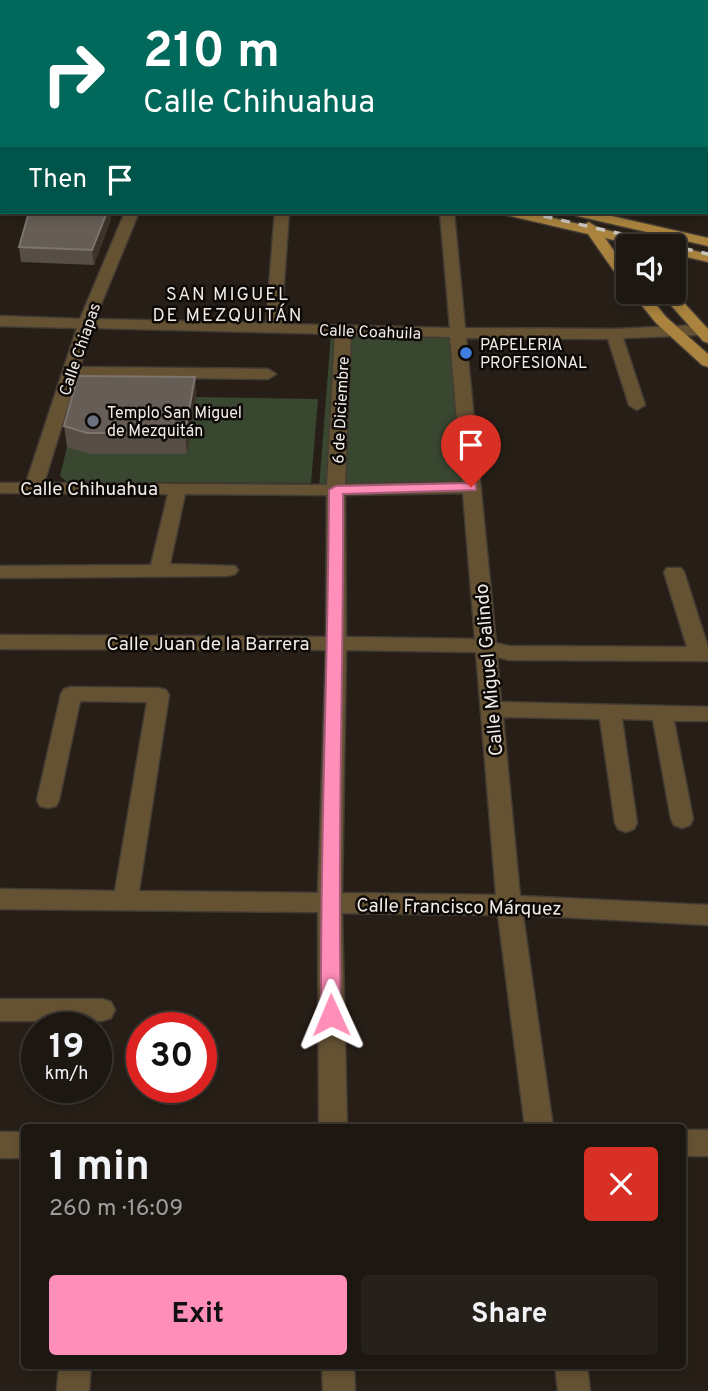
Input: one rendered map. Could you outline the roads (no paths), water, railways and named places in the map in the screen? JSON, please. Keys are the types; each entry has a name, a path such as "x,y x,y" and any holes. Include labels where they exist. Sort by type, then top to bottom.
{"main road":[{"path":"520,214 616,238"},
{"path":"581,214 616,264"},
{"path":"596,214 619,217 708,242"},
{"path":"619,217 628,234"},
{"path":"686,253 708,258"},
{"path":"649,304 708,362"},
{"path":"677,304 703,334"}],"street":[{"name":"Calle Chiapas","path":"33,488 86,323 131,214"},
{"path":"273,328 282,214"},
{"name":"Calle Miguel Galindo","path":"447,214 509,905 539,1124"},
{"name":"Calle Coahuila","path":"0,321 459,333 703,334"},
{"name":"6 de Diciembre","path":"333,1124 330,903 336,644 336,490 343,330"},
{"path":"614,334 637,405"},
{"path":"71,372 268,374"},
{"name":"Calle Chihuahua","path":"0,488 336,490 471,487"},
{"name":"Calle Chihuahua","path":"159,570 178,488"},
{"path":"0,572 228,570"},
{"path":"674,572 704,654"},
{"name":"Calle Juan de la Barrera","path":"0,642 469,643 509,653 704,654"},
{"path":"48,800 71,694 159,695 125,901"},
{"path":"491,709 708,714"},
{"path":"610,712 626,823"},
{"path":"662,713 682,819"},
{"name":"Calle Francisco Márquez","path":"0,899 509,905 708,915"},
{"path":"0,1010 102,1010"},
{"path":"686,1143 708,1143"},
{"path":"0,1145 21,1145"},
{"path":"73,1391 75,1369"},
{"path":"338,1369 339,1391"},
{"path":"571,1369 574,1391"}],"railway":[{"path":"535,214 708,254"}],"place":[{"name":"PAPELERIA PROFESIONAL","path":"466,353"},
{"name":"Templo San Miguel de Mezquitán","path":"93,421"}],"district":[{"name":"SAN MIGUEL DE MEZQUITÁN","path":"228,304"}]}
